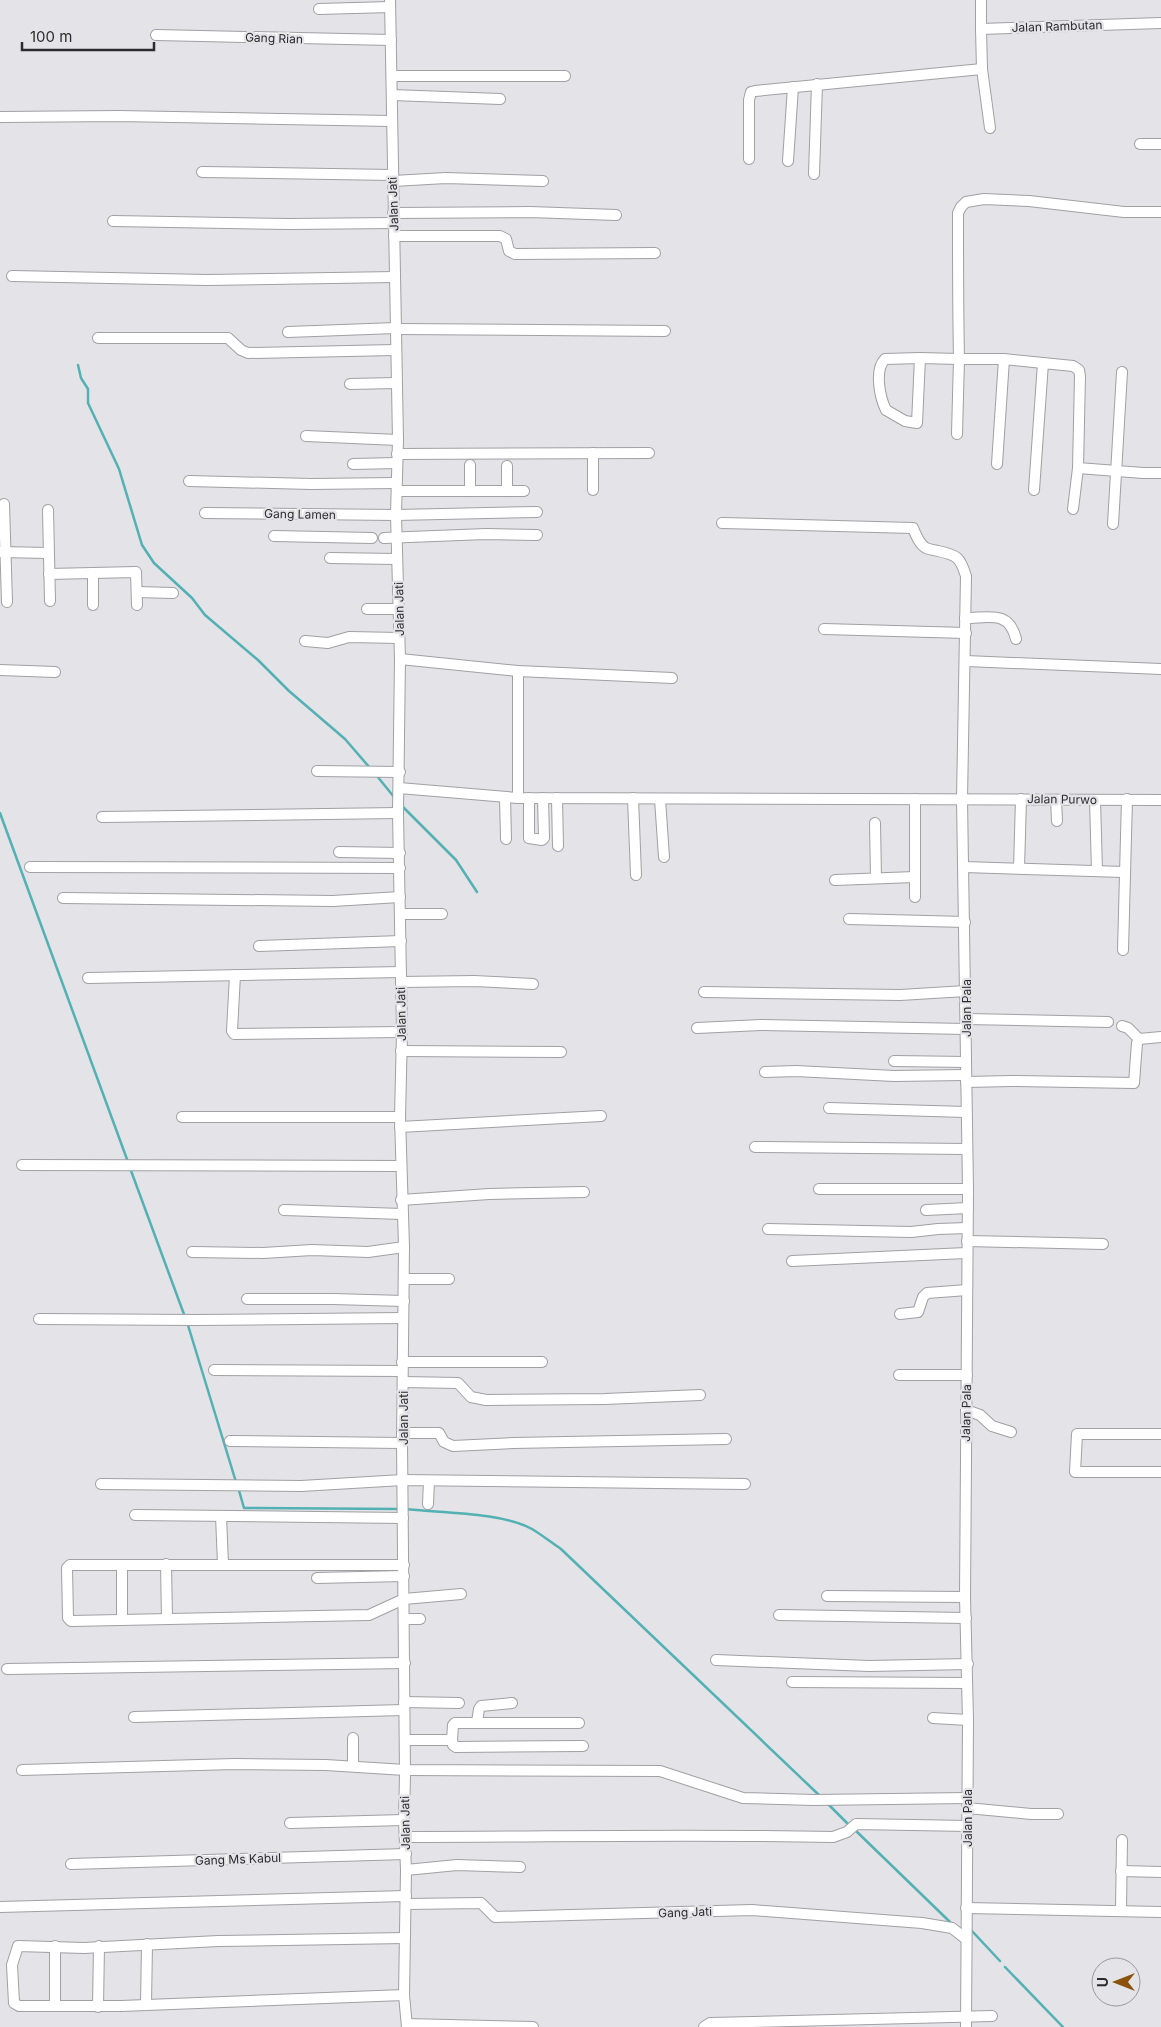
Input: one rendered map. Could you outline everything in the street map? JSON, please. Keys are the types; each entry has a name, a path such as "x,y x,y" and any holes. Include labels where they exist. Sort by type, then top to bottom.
{"street":[{"path":"981,0 982,69 990,128"},
{"path":"319,9 390,4"},
{"name":"Jalan Jati","path":"390,4 398,440 396,537 400,659 398,810 402,1032 400,1166 404,1248 402,1372 404,1838 406,1854 404,1995 407,2025"},
{"name":"Jalan Rambutan","path":"981,28 1161,23"},
{"name":"Gang Rian","path":"156,35 391,40"},
{"path":"749,160 749,100 751,92 793,86 982,69"},
{"path":"392,76 565,76"},
{"path":"814,174 817,84"},
{"path":"788,161 793,86"},
{"path":"392,95 500,99"},
{"path":"0,117 119,116 391,121"},
{"path":"1140,144 1161,144"},
{"path":"202,172 543,181"},
{"path":"957,434 959,359 957,313 959,285 958,213 961,207 966,202 984,199 1029,201 1124,212 1161,212"},
{"path":"113,221 289,224 522,212 616,215"},
{"path":"394,236 500,236 506,239 509,251 514,254 655,253"},
{"path":"12,276 207,280 396,277"},
{"path":"288,332 396,328 666,331"},
{"path":"98,338 228,338 241,350 248,353 395,350"},
{"path":"920,358 916,423 905,421 886,410 880,393 880,369 881,363 885,359 920,358 1004,359 1073,366 1079,370 1078,468 1074,509"},
{"path":"998,464 1004,359"},
{"path":"1034,490 1043,363"},
{"path":"1113,524 1122,372"},
{"path":"350,384 396,383"},
{"path":"306,436 398,440"},
{"path":"353,464 397,459 649,453"},
{"path":"593,454 593,490"},
{"path":"470,465 470,491"},
{"path":"507,466 507,491"},
{"path":"1078,468 1115,472 1161,473"},
{"path":"189,481 470,491 524,491"},
{"path":"4,504 3,552 7,602"},
{"path":"48,510 50,601"},
{"name":"Gang Lamen","path":"205,513 396,515 538,512"},
{"name":"Jalan Pala","path":"722,523 913,528 918,540 926,548 952,554 962,562 966,576 966,661 962,799 968,1188 966,1254 965,1597 968,1664 966,2027"},
{"path":"384,538 538,535"},
{"path":"274,536 372,538"},
{"path":"3,552 48,553"},
{"path":"330,558 397,559"},
{"path":"49,574 136,572 137,604"},
{"path":"93,573 93,605"},
{"path":"137,592 173,593"},
{"path":"367,609 398,609"},
{"path":"965,618 999,618 1005,620 1014,629 1016,639"},
{"path":"824,629 966,633"},
{"path":"305,641 328,643 349,637 399,638"},
{"path":"400,659 518,671 672,678"},
{"path":"966,661 1161,669"},
{"path":"0,670 54,672"},
{"path":"518,671 518,798"},
{"path":"317,771 400,772"},
{"name":"Jalan Purwo","path":"398,792 505,798 1161,800"},
{"path":"505,798 506,839"},
{"path":"529,798 529,838 542,840 544,838 543,798"},
{"path":"557,798 558,846"},
{"path":"633,798 636,875"},
{"path":"660,799 664,858"},
{"path":"915,799 915,897"},
{"path":"1019,868 1020,799"},
{"path":"1123,950 1127,799"},
{"path":"1056,800 1057,820"},
{"path":"1095,800 1097,871"},
{"path":"102,817 398,810"},
{"path":"875,823 876,878"},
{"path":"339,852 400,853"},
{"path":"30,867 400,868"},
{"path":"964,867 1124,872"},
{"path":"835,880 915,876"},
{"path":"63,898 334,901 400,896"},
{"path":"400,914 442,914"},
{"path":"849,919 965,922"},
{"path":"259,946 401,941"},
{"path":"235,975 232,1031 234,1034 402,1032"},
{"path":"88,978 235,975 401,977 532,984"},
{"path":"704,992 900,995 966,992"},
{"path":"697,1028 760,1025 1108,1022"},
{"path":"1122,1026 1128,1028 1139,1039"},
{"path":"1139,1039 1161,1037"},
{"path":"766,1072 796,1071 1011,1081 1134,1083 1137,1043 1139,1039"},
{"path":"401,1051 561,1052"},
{"path":"894,1060 966,1062"},
{"path":"829,1108 966,1112"},
{"path":"182,1117 400,1122 601,1116"},
{"path":"755,1147 967,1149"},
{"path":"22,1165 400,1166"},
{"path":"819,1188 968,1188"},
{"path":"401,1200 489,1194 584,1192"},
{"path":"926,1210 968,1208"},
{"path":"284,1210 402,1214"},
{"path":"768,1229 911,1232 967,1228"},
{"path":"967,1241 1103,1244"},
{"path":"192,1252 263,1254 312,1250 368,1252 404,1248"},
{"path":"792,1260 966,1254"},
{"path":"404,1279 449,1279"},
{"path":"900,1314 918,1312 923,1297 927,1293 967,1290"},
{"path":"247,1300 333,1299 404,1301"},
{"path":"39,1319 403,1318"},
{"path":"214,1370 402,1372 542,1362"},
{"path":"402,1372 458,1383 471,1397 486,1400 605,1399 700,1395"},
{"path":"899,1375 967,1375"},
{"path":"966,1410 980,1415 992,1426 1011,1432"},
{"path":"230,1441 402,1438 439,1433 444,1442 453,1446 726,1439"},
{"path":"1161,1434 1077,1434 1075,1472 1161,1472"},
{"path":"101,1484 301,1486 403,1480 745,1484"},
{"path":"428,1480 428,1504"},
{"path":"135,1515 403,1516"},
{"path":"221,1516 223,1564"},
{"path":"122,1564 122,1620"},
{"path":"166,1564 167,1619"},
{"path":"404,1565 70,1565 67,1568 69,1620 369,1614 404,1599 461,1594"},
{"path":"317,1578 404,1576"},
{"path":"827,1596 965,1597"},
{"path":"779,1614 966,1618"},
{"path":"404,1619 420,1619"},
{"path":"716,1660 870,1666 968,1664"},
{"path":"7,1669 404,1663"},
{"path":"792,1682 967,1683"},
{"path":"134,1717 459,1703"},
{"path":"477,1722 479,1709 482,1706 512,1703"},
{"path":"933,1718 968,1720"},
{"path":"579,1722 477,1722 454,1724 452,1740 454,1747 583,1746"},
{"path":"353,1766 354,1738"},
{"path":"405,1740 452,1740"},
{"path":"22,1770 234,1764 353,1766 405,1770 660,1771 743,1798 814,1800 843,1798 967,1803 1031,1814 1058,1814"},
{"path":"290,1823 404,1820"},
{"path":"404,1838 706,1834 833,1836 847,1832 856,1824 968,1826"},
{"path":"1121,1911 1122,1840"},
{"name":"Gang Ms Kabul","path":"71,1864 406,1854"},
{"path":"406,1870 457,1865 520,1866"},
{"path":"1122,1871 1161,1872"},
{"name":"Gang Jati","path":"0,1907 406,1900 478,1902 483,1903 495,1917 760,1910 922,1923 949,1927 966,1939"},
{"path":"966,1908 1161,1912"},
{"path":"404,1995 98,2007 19,2006 15,2004 12,1965 18,1946 99,1946 405,1938"},
{"path":"146,2004 147,1944"},
{"path":"54,2005 55,1946"},
{"path":"98,2007 99,1946"},
{"path":"704,2027 710,2023 992,2016"},
{"path":"407,2025 533,2027"}],"waterway":[{"path":"78,365 81,378 88,389 88,403 119,469 142,545 154,563 192,598 205,615 345,739 370,768"},
{"path":"377,776 394,797"},
{"path":"401,805 456,860 477,892"},
{"path":"0,813 128,1162"},
{"path":"130,1168 185,1317"},
{"path":"187,1322 236,1482"},
{"path":"238,1487 244,1508 399,1509"},
{"path":"405,1509 470,1514 504,1519 532,1529 561,1549 820,1796"},
{"path":"827,1803 850,1826"},
{"path":"854,1829 950,1922"},
{"path":"972,1931 1000,1961"},
{"path":"1005,1967 1063,2027"}]}
